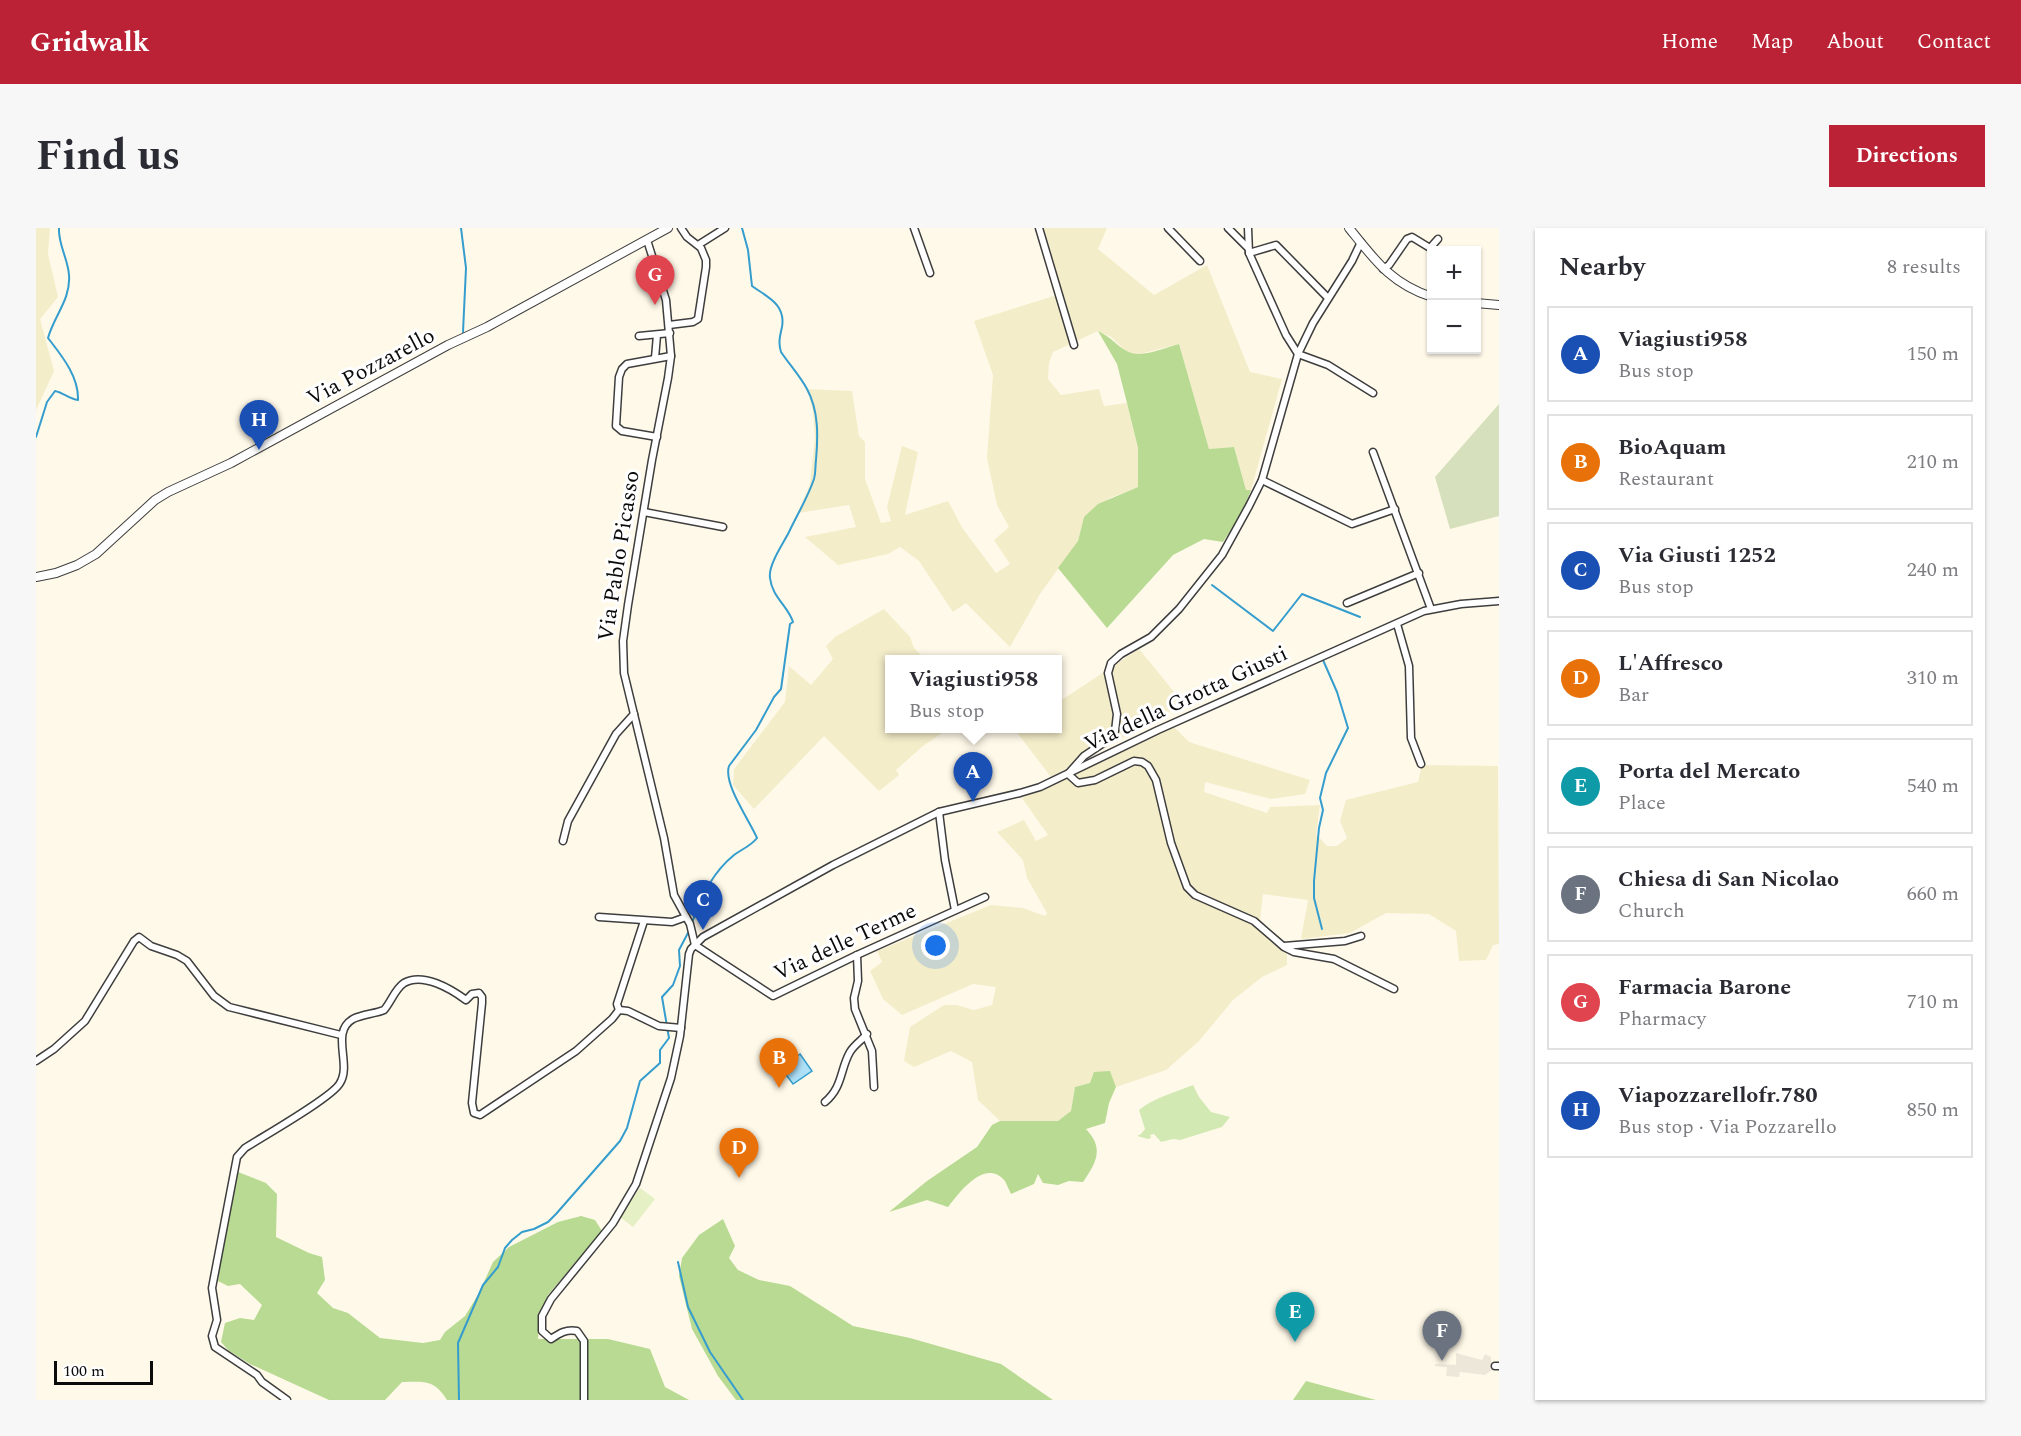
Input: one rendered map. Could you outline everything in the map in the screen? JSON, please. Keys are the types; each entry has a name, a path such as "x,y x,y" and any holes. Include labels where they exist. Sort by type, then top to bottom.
{"street":[{"name":"Via Pozzarello","path":"36,577 77,565 96,554 155,500 168,492 231,463 668,228"},
{"path":"669,325 693,322 698,319 706,267 706,260 698,245 687,237 681,228"},
{"path":"698,245 725,228"},
{"path":"914,228 930,273"},
{"path":"1039,228 1074,345"},
{"path":"1168,228 1200,261"},
{"path":"1228,228 1248,251 1286,335 1298,354 1328,365 1373,393"},
{"path":"1248,228 1248,251"},
{"path":"1349,228 1383,269 1398,282 1427,296"},
{"path":"1383,269 1389,265 1407,239 1412,237 1430,248 1438,239"},
{"name":"Via Pablo Picasso","path":"647,240 666,300 671,356 623,641 624,673 664,838 674,895 690,924 695,945"},
{"path":"1361,242 1298,354 1262,480 1222,555 1193,594 1151,637 1121,654 1111,663 1107,673 1117,714 1115,730 1108,740 1084,756 1068,774 1074,781 1082,783 1095,780 1134,761 1142,762 1148,766 1156,780 1164,821 1187,887 1195,895 1254,921 1294,952 1345,963 1394,989"},
{"path":"1248,251 1276,245 1328,298"},
{"path":"1481,303 1499,305"},
{"path":"639,336 670,333"},
{"path":"655,358 657,334"},
{"path":"657,437 622,431 617,428 615,423 619,377 622,369 632,363 671,356"},
{"path":"1373,452 1431,609"},
{"path":"1262,480 1352,524 1395,509"},
{"path":"644,512 723,527"},
{"path":"1347,603 1419,573"},
{"name":"Via della Grotta Giusti","path":"695,945 709,933 833,865 939,812 1020,794 1431,609 1499,601"},
{"path":"1396,624 1409,666 1411,738 1421,764"},
{"path":"563,840 568,821 616,734 634,714"},
{"path":"939,812 945,860 955,910"},
{"name":"Via delle Terme","path":"695,945 773,996 985,897"},
{"path":"599,917 672,922 686,917"},
{"path":"619,1010 617,1004 644,921"},
{"path":"1284,946 1345,941 1360,936"},
{"path":"36,1061 54,1049 85,1021 134,941 139,937 151,946 187,961 214,996 229,1006 341,1035"},
{"path":"584,1400 584,1341 577,1331 569,1330 551,1340 542,1331 542,1316 551,1299 613,1223 636,1184 671,1078 679,1042 689,954 695,945"},
{"path":"857,955 858,981 854,998 855,1009 872,1051 874,1087"},
{"path":"287,1400 262,1382 257,1375 215,1347 212,1336 217,1320 212,1288 237,1157 245,1149 325,1097 338,1086 343,1076 341,1035 344,1028 352,1020 384,1010 395,993 406,982 425,980 452,991 466,1000 472,994 481,994 472,1104 474,1113 480,1115 576,1051 619,1010"},
{"path":"619,1010 628,1011 659,1026 681,1028"},
{"path":"825,1102 833,1095 851,1051 867,1034"}],"shaded area":[{"path":"36,228 50,228 48,254 58,297 40,319 54,371 36,410"},
{"path":"1036,228 1107,228 1098,249 1154,295 1207,265 1250,372 1282,379 1251,490 1246,490 1234,447 1209,449 1179,344 1136,355 1126,351 1111,337 1098,331 1053,352 1049,363 1048,379 1061,395 1099,389 1104,406 1127,403 1138,448 1138,487 1110,498 1084,517 1078,541 1040,594 1010,647 966,603 953,612 919,561 900,547 888,554 838,565 805,537 856,527 849,505 798,513 810,484 815,438 813,411 807,389 852,391 859,436 865,442 865,479 881,523 891,521 887,507 902,446 918,452 905,515 948,501 963,529 996,573 1010,564 994,540 1009,527 997,505 987,458 993,375 974,321 1057,295"},
{"path":"884,609 910,637 914,648 921,655 885,655 885,733 942,733 923,746 896,770 899,775 879,791 824,736 754,809 733,785 734,769 785,702 789,666 811,685 833,659 826,646 835,637"},
{"path":"1139,649 1184,704 1051,777 1017,733 1062,733 1062,700"},
{"path":"1173,726 1189,742 1310,780 1305,794 1271,799 1205,782 1204,792 1267,813 1270,807 1320,805 1316,834 1327,846 1337,846 1347,838 1340,821 1346,800 1418,782 1422,765 1498,766 1499,944 1493,945 1486,960 1459,961 1456,931 1429,914 1386,913 1350,933 1301,939 1308,900 1263,894 1259,929 1287,954 1287,965 1262,977 1233,1000 1199,1041 1166,1070 1116,1087 1110,1071 1090,1083 1075,1087 1071,1111 1058,1121 1000,1121 978,1100 972,1062 951,1051 914,1067 904,1061 910,1027 944,1005 957,1005 974,1010 992,1005 996,987 973,984 902,1015 883,999 870,971 882,962 877,951 991,905 1023,908 1045,916 1047,913 1027,878 1023,860 997,832 1024,820 1036,841 1048,835 1022,798"},
{"path":"1456,1353 1482,1360 1485,1354 1491,1357 1491,1363 1495,1363 1495,1368 1485,1375 1460,1372 1459,1377 1446,1376 1447,1367 1435,1366 1435,1364 1456,1365"}],"green space":[{"path":"1098,331 1125,350 1137,354 1179,344 1209,449 1234,447 1246,490 1251,490 1242,513 1223,542 1204,539 1173,555 1107,628 1058,568 1078,541 1084,517 1098,504 1138,487 1138,448 1117,364"},
{"path":"1499,404 1499,516 1450,529 1435,477"},
{"path":"1110,1071 1116,1087 1109,1103 1105,1123 1086,1129 1092,1136 1097,1149 1095,1161 1083,1182 1069,1181 1058,1185 1043,1183 1038,1174 1034,1184 1011,1194 1005,1181 989,1173 973,1180 948,1207 927,1200 889,1212 927,1181 977,1147 992,1125 1000,1121 1058,1121 1071,1111 1075,1087 1090,1083 1094,1072"},
{"path":"1193,1085 1211,1112 1230,1117 1222,1127 1180,1140 1161,1142 1154,1134 1148,1139 1137,1136 1145,1129 1139,1110 1158,1098"},
{"path":"238,1172 266,1183 277,1194 276,1237 322,1257 325,1280 317,1293 333,1308 348,1313 380,1338 423,1343 440,1340 445,1332 465,1316 479,1293 493,1262 509,1247 558,1222 581,1216 595,1220 602,1231 548,1295 540,1315 538,1339 608,1339 650,1349 665,1387 689,1400 447,1400 438,1388 428,1383 402,1382 385,1400 329,1400 250,1364 229,1351 221,1342 225,1323 240,1318 254,1320 262,1305 240,1284 228,1286 218,1281 224,1236"},
{"path":"640,1188 655,1199 633,1227 619,1216"},
{"path":"723,1219 735,1246 729,1258 738,1270 759,1280 790,1286 853,1326 910,1338 1001,1364 1053,1400 736,1400 718,1376 692,1329 679,1276 682,1258 699,1235"},
{"path":"1306,1381 1376,1400 1293,1400"}],"water":[{"path":"800,1054 812,1071 793,1084 781,1068"}],"waterway":[{"path":"36,437 47,402 55,391 78,400 78,391 72,374 48,338 65,300 69,284 59,228"},
{"path":"461,228 466,268 463,332"},
{"path":"692,923 703,895 720,869 757,838 733,792 728,774 729,766 756,730 774,697 781,689 790,624 793,622 771,585 770,573 776,555 809,492 815,472 817,433 814,406 804,384 781,352 779,343 782,327 781,312 774,302 752,286 748,250 742,228"},
{"path":"1212,585 1273,631 1302,594 1360,617"},
{"path":"1322,929 1314,898 1319,828 1323,810 1320,798 1326,773 1348,728 1337,692 1323,660"},
{"path":"459,1400 458,1343 483,1285 498,1267 505,1248 522,1232 548,1222 620,1141 627,1128 640,1081 660,1063 660,1050 669,1038 662,997 673,985 680,966 679,950 689,931"},
{"path":"678,1262 688,1307 710,1352 743,1400"}],"place":[{"name":"Farmacia Barone","path":"655,305"},
{"name":"Viapozzarellofr.780","path":"259,450"},
{"name":"Viagiusti958","path":"973,802"},
{"name":"Via Giusti 1252","path":"703,930"},
{"name":"BioAquam","path":"779,1088"},
{"name":"L'Affresco","path":"739,1178"},
{"name":"Porta del Mercato","path":"1295,1342"},
{"name":"Chiesa di San Nicolao","path":"1442,1361"}]}
